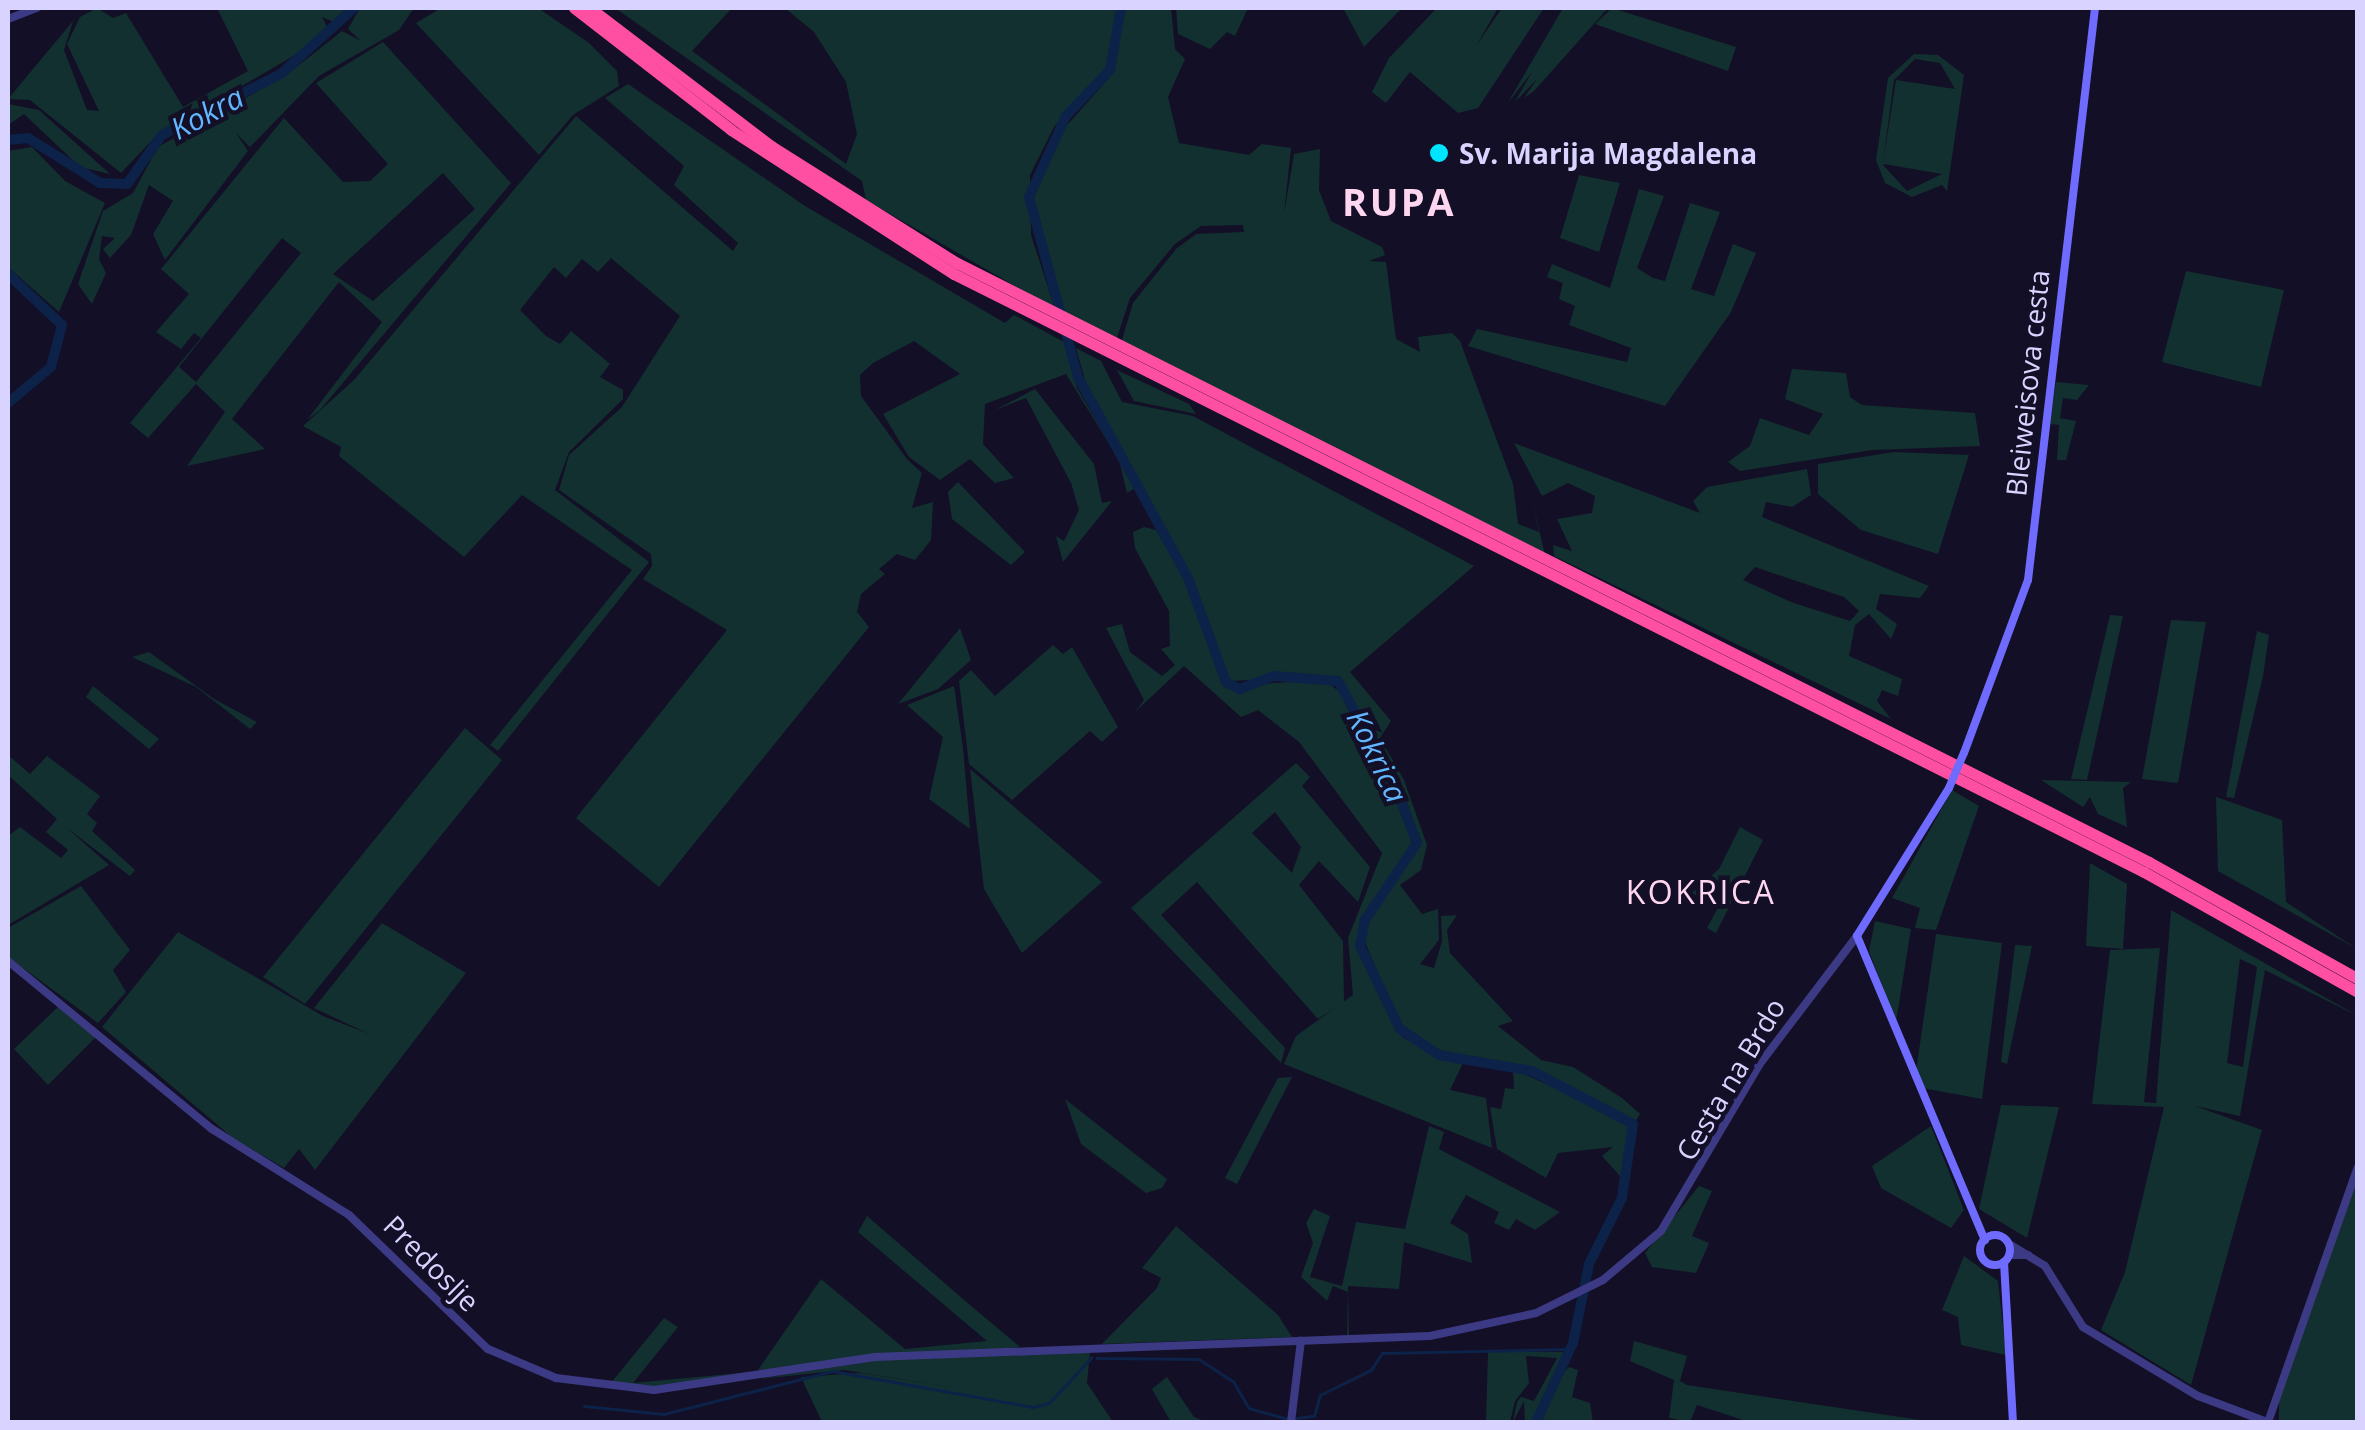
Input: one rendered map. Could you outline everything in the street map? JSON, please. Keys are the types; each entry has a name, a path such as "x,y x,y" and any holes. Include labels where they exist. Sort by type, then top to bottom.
{"highway":[{"path":"574,8 793,173 1006,296 2128,864 2358,992"},
{"path":"590,8 785,155 1006,296"},
{"path":"1133,363 2133,854 2358,980"}],"main road":[{"name":"Bleiweisova cesta","path":"1857,936 1949,788 2030,568 2096,8"},
{"path":"1857,936 1974,1210 1985,1240 1981,1254 2004,1257"},
{"path":"1974,1210 1995,1235 2004,1257 2013,1422"},
{"path":"1985,1240 1995,1235"}],"street":[{"path":"8,19 38,8"},
{"name":"Cesta na Brdo","path":"1301,1341 1451,1334 1571,1297 1594,1285 1646,1246 1677,1211 1791,1018 1857,936"},
{"name":"Predoslje","path":"8,961 212,1129 349,1215 502,1357 556,1378 636,1390 875,1357 1301,1341"},
{"path":"2004,1257 2033,1256 2084,1327 2197,1395 2267,1422 2358,1167"},
{"path":"1292,1418 1301,1341"}],"green space":[{"path":"97,8 113,18 126,13 183,107 248,71 217,8 347,8 338,24 322,17 331,34 156,136 121,173 30,100 8,99 73,21 64,50 87,110 99,111 67,44 80,17"},
{"path":"360,8 414,8 399,30 319,76 250,147 236,133 248,151 165,260 153,234 173,201 149,185 131,235 110,258 103,249 115,238 102,236 99,259 106,273 92,304 78,284 103,211 133,193 158,147 285,76 342,31 361,41 348,29"},
{"path":"441,8 538,8 589,43 617,71 619,86 573,115 539,155 416,23"},
{"path":"615,8 732,8 692,51 846,164 857,134 846,82 814,32 785,8 1117,8 1107,69 1054,127 1030,175 1031,235 1055,309 866,200 862,181"},
{"path":"1124,8 1171,8 1175,49 1185,59 1168,97 1179,143 1249,155 1262,144 1291,148 1284,214 1294,154 1320,149 1319,190 1331,221 1382,247 1385,255 1369,261 1386,262 1396,339 1420,352 1418,337 1452,333 1460,341 1513,484 1518,524 1539,532 1531,495 1545,555 1121,343 1133,303 1176,249 1196,234 1244,232 1243,225 1201,226 1175,244 1130,298 1116,341 1063,313 1031,197 1053,141 1109,78"},
{"path":"1176,8 1248,8 1235,36 1227,32 1210,49 1178,34"},
{"path":"1343,8 1402,8 1364,47"},
{"path":"1437,8 1498,8 1476,46 1502,8 1544,8 1478,108 1458,113 1410,72 1386,103 1372,92 1389,58"},
{"path":"1563,8 1608,8 1534,91 1524,98 1537,79 1515,102 1532,72 1507,104"},
{"path":"1612,8 1736,47 1728,71 1595,24"},
{"path":"383,42 511,183 320,410 307,420 382,322 339,282 232,419 265,449 187,466 225,412 196,384 148,438 130,423 201,338 194,333 181,349 156,332 189,294 161,269 284,118 343,182 370,181 388,164 316,83","holes":["443,173 475,209 373,301 333,274","282,238 301,253 196,382 179,367"]},
{"path":"1914,54 1938,55 1964,75 1947,191 1942,185 1912,197 1885,183 1876,160 1888,78","holes":["1915,59 1940,63 1955,89 1896,80 1883,163 1894,80","1884,164 1942,174 1907,191"]},
{"path":"628,84 805,206 1005,323 1014,315 1064,342 1077,388 1115,453 1066,374 985,404 983,444 1014,478 995,483 970,459 940,480 909,457 883,414 960,374 914,341 873,363 860,375 861,396 907,459 922,473 912,508 933,502 931,540 915,560 897,554 879,569 885,574 861,594 857,612 869,627 659,887 576,818 727,630 643,579 652,566 651,554 559,490 569,455 622,407 680,316 611,258 598,272 582,259 566,278 554,267 520,310 546,336 560,344 571,331 610,364 600,377 623,390 623,399 569,452 555,490 649,562 498,751 490,745 632,570 522,495 464,557 339,456 341,447 303,426 354,380 576,116 733,251 738,243 674,185 684,166 605,98"},
{"path":"8,104 39,110 110,174 80,167 24,114 8,125"},
{"path":"32,147 65,181 105,203 59,312 8,267 8,151"},
{"path":"1579,175 1620,183 1599,252 1560,238"},
{"path":"1639,189 1664,196 1637,268 1653,278 1665,281 1690,203 1720,212 1691,289 1714,296 1733,244 1756,253 1731,312 1665,406 1468,346 1477,329 1627,362 1631,348 1569,325 1575,306 1559,299 1563,283 1547,277 1552,264 1610,288"},
{"path":"2186,271 2284,290 2261,387 2162,362"},
{"path":"1076,348 1101,361 1122,402 1193,416 1474,566 1350,672 1391,721 1380,738 1404,780 1427,845 1421,870 1400,885 1422,914 1438,909 1439,940 1420,964 1434,968 1442,941 1441,916 1457,915 1447,930 1450,953 1513,1021 1498,1026 1541,1060 1573,1067 1622,1098 1640,1114 1635,1122 1521,1065 1430,1050 1398,1021 1364,940 1372,911 1420,845 1400,779 1335,676 1229,681 1190,574 1087,387"},
{"path":"1792,369 1846,373 1850,397 1862,405 1975,413 1980,446 1872,450 1740,471 1728,462 1750,446 1760,418 1809,435 1823,414 1785,399"},
{"path":"1117,370 1189,404 1196,414 1134,401"},
{"path":"2056,382 2089,385 2077,400 2063,398 2060,418 2076,421 2066,460 2057,460 2059,425 2050,424"},
{"path":"1035,389 1094,464 1102,503 1112,501 1063,562 1056,536 1064,541 1079,510 1071,483 1026,398 995,410"},
{"path":"1514,443 1700,513 1693,501 1707,487 1807,469 1811,495 1792,507 1766,502 1762,517 1929,586 1920,598 1880,594 1876,609 1897,624 1891,639 1869,614 1855,625 1849,656 1902,679 1898,696 1882,690 1877,701 1891,719 1554,556 1553,545 1572,551 1557,519 1592,513 1595,496 1568,483 1542,496","holes":["1755,567 1844,597 1859,611 1850,621 1791,602 1743,580"]},
{"path":"1894,452 1969,455 1938,554 1861,530 1818,494 1818,464"},
{"path":"1119,461 1135,488 1127,493"},
{"path":"958,482 1025,552 1011,565 952,519 948,492"},
{"path":"1144,527 1156,530 1185,580 1227,686 1325,680 1349,700 1412,836 1409,859 1362,919 1356,948 1403,1038 1463,1063 1450,1090 1486,1098 1492,1148 1284,1064 1296,1036 1353,995 1348,938 1382,853 1299,742 1258,710 1241,717 1184,666 1135,712 1144,700 1106,628 1122,624 1130,652 1162,676 1175,665 1161,649 1170,646 1169,611 1135,548 1133,532"},
{"path":"2110,615 2123,616 2087,780 2071,779"},
{"path":"2171,620 2206,622 2178,783 2142,779"},
{"path":"960,628 971,660 938,689 898,704"},
{"path":"2257,631 2269,635 2263,676 2234,798 2226,797"},
{"path":"1053,645 1063,654 1072,647 1118,727 1102,742 1090,731 1012,800 969,764 959,681 971,670 995,696"},
{"path":"149,652 214,699 257,722 250,729 196,687 132,657"},
{"path":"93,686 159,739 149,749 86,697"},
{"path":"954,686 970,829 929,799 943,737 907,705"},
{"path":"465,728 502,760 305,1004 263,977"},
{"path":"8,755 30,774 47,756 100,796 87,814 97,823 92,831 135,870 130,876 67,828 109,865 8,925 8,836 20,827 61,858 68,850 46,832 57,819 8,775"},
{"path":"1296,763 1310,777 1302,786 1370,867 1358,902 1319,861 1299,885 1343,941 1344,1002 1318,1019 1197,882 1161,915 1285,1048 1281,1063 1131,908","holes":["1275,812 1301,847 1292,873 1252,833"]},
{"path":"970,769 1102,882 1022,953 984,889"},
{"path":"2041,780 2131,782 2123,788 2127,827 2098,814 2090,797 2083,807"},
{"path":"1952,790 1979,806 1936,930 1915,928 1920,908 1892,898"},
{"path":"2216,797 2282,820 2286,902 2357,949 2218,871"},
{"path":"1740,827 1763,840 1716,933 1707,928 1727,891 1711,884 1702,899 1692,893 1719,869"},
{"path":"2090,863 2127,884 2123,949 2086,946"},
{"path":"81,886 130,950 113,970 126,992 98,1023 8,957 8,928"},
{"path":"2171,910 2358,1016 2265,970 2240,1116 2195,1106 2262,1130 2191,1385 2101,1330 2125,1272 2164,1107 2092,1104 2110,950 2160,948 2144,1102 2156,1103","holes":["2240,959 2257,967 2243,1067 2227,1063"]},
{"path":"1875,921 1911,929 1896,1022 1869,951"},
{"path":"382,923 466,973 315,1170 299,1149 284,1168 233,1138 102,1027 178,932 323,1016 369,1034 314,1008"},
{"path":"1936,934 2002,943 1982,1099 1922,1088 1916,1071"},
{"path":"2015,945 2032,946 2007,1064 2001,1062"},
{"path":"59,1006 97,1036 48,1085 14,1049"},
{"path":"1513,1069 1628,1121 1632,1145 1618,1192 1620,1176 1602,1156 1613,1147 1558,1153 1546,1178 1497,1149 1490,1107 1501,1109 1505,1088 1514,1089"},
{"path":"1292,1077 1237,1184 1225,1178 1278,1078"},
{"path":"1065,1099 1167,1179 1162,1188 1146,1193 1081,1144"},
{"path":"2001,1105 2059,1107 2027,1238 1979,1209"},
{"path":"1429,1126 1444,1132 1439,1149 1560,1212 1535,1230 1516,1219 1509,1230 1494,1223 1499,1212 1466,1195 1450,1223 1468,1234 1472,1263 1404,1242 1399,1289 1348,1286 1349,1335 1347,1335 1348,1292 1333,1286 1327,1301 1301,1277 1313,1243 1306,1223 1314,1209 1330,1216 1310,1277 1342,1286 1356,1222 1405,1229"},
{"path":"1931,1126 1964,1210 1951,1228 1881,1188 1872,1166"},
{"path":"2357,1178 2357,1422 2279,1422 2279,1401"},
{"path":"1699,1186 1712,1191 1692,1236 1709,1243 1696,1273 1652,1267 1645,1253"},
{"path":"867,1216 1020,1347 758,1370 821,1279 905,1349 987,1341 858,1232"},
{"path":"1176,1226 1278,1315 1292,1337 1102,1344 1157,1288 1161,1278 1142,1268"},
{"path":"1964,1256 1998,1281 2006,1355 1961,1345 1958,1317 1942,1310"},
{"path":"664,1318 678,1327 633,1383 751,1372 652,1387 610,1384"},
{"path":"1634,1341 1687,1356 1680,1381 1687,1385 1934,1422 1749,1422 1697,1405 1690,1422 1669,1418 1674,1380 1630,1361"},
{"path":"1090,1352 1087,1383 1113,1422 822,1422 801,1377 860,1373 957,1388 844,1370 759,1379 878,1360"},
{"path":"1488,1352 1566,1352 1534,1422 1525,1422 1524,1401 1513,1422 1517,1402 1521,1397 1534,1401 1557,1358 1526,1356 1529,1383 1515,1401 1510,1422 1486,1422"},
{"path":"1569,1367 1578,1370 1572,1397 1590,1403 1593,1422 1539,1422 1549,1389"},
{"path":"1167,1377 1194,1417 1207,1422 1171,1422 1152,1389"}],"waterway":[{"name":"Kokra","path":"8,140 28,138 100,183 127,184 162,135 282,73 354,8"},
{"name":"Kokrica","path":"1121,8 1110,70 1066,116 1029,197 1078,377 1188,578 1226,682 1240,689 1274,676 1338,681 1394,783 1417,843 1365,920 1360,946 1400,1029 1439,1055 1532,1071 1633,1124 1622,1198 1589,1264 1573,1343 1536,1422"},
{"name":"Kokra","path":"8,274 62,325 51,367 8,403"},
{"path":"1097,1358 1199,1359 1234,1382 1249,1408 1288,1419 1314,1416 1320,1395 1371,1370 1382,1353 1570,1349"},
{"path":"584,1406 664,1414 833,1371 1033,1407 1049,1403 1091,1358"}],"place":[{"name":"Sv. Marija Magdalena","path":"1439,153"}],"district":[{"name":"RUPA","path":"1399,202"},
{"name":"KOKRICA","path":"1701,892"}]}
